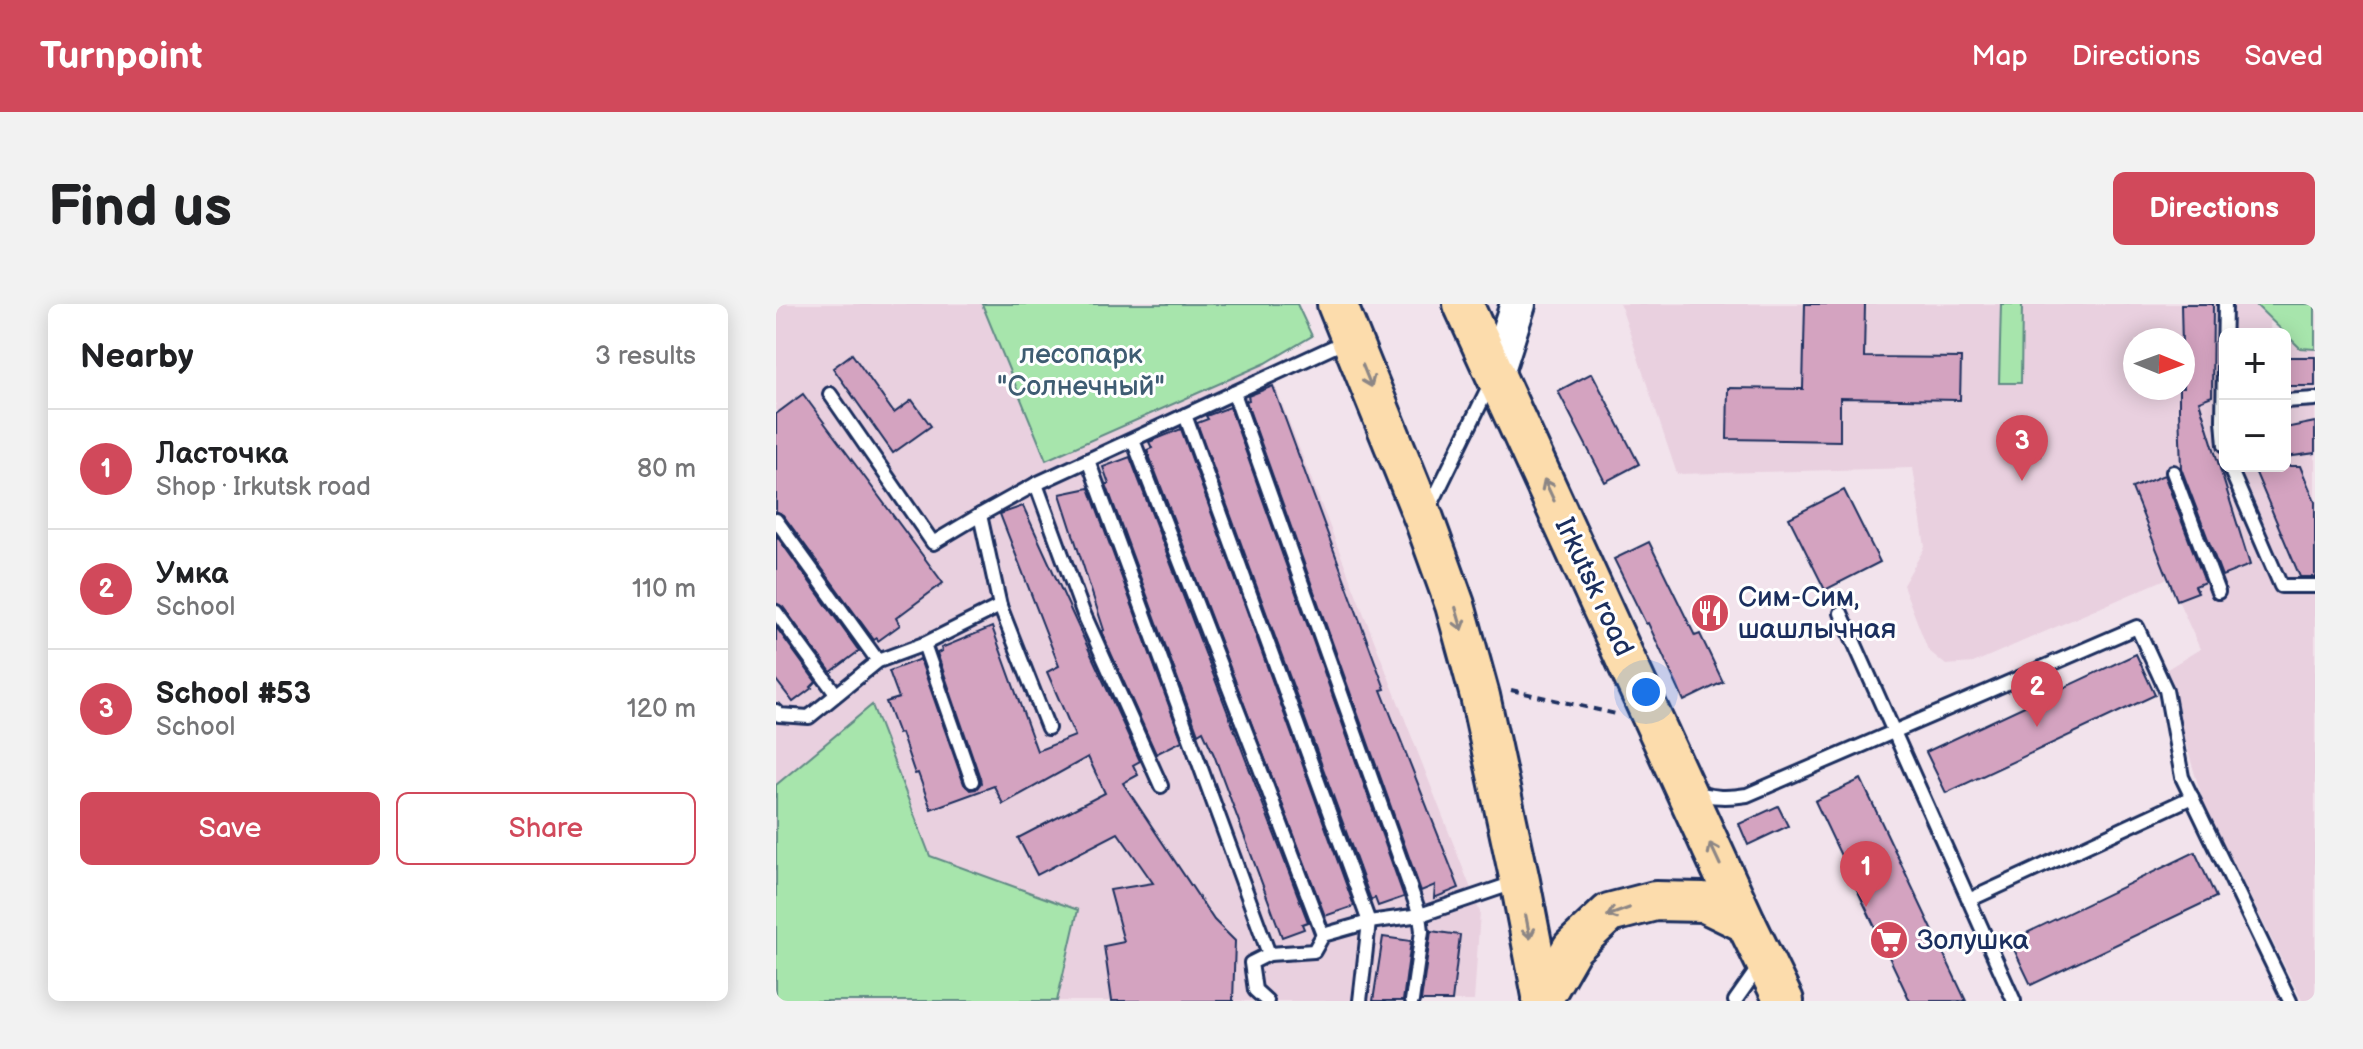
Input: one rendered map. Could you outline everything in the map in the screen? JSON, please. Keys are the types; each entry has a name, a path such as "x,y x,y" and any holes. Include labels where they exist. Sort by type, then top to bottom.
{"main road":[{"name":"Irkutsk road","path":"1463,304 1784,1001"},
{"path":"1496,373 1518,304"},
{"path":"1345,321 1455,605 1480,696 1542,1000"},
{"path":"1542,1000 1572,948 1609,913 1655,901 1703,902 1746,923"}],"lane":[{"path":"2224,400 2225,304"},
{"path":"830,394 933,543 1036,484 1234,393 1345,321"},
{"path":"1424,519 1496,373"},
{"path":"1234,393 1420,915 1422,931 1412,1001"},
{"path":"2291,401 2315,399"},
{"path":"1185,415 1369,922 1360,1001"},
{"path":"1133,440 1323,935"},
{"path":"1088,460 1269,954"},
{"path":"2173,472 2218,592"},
{"path":"2232,472 2281,586 2315,586"},
{"path":"1036,484 1083,612 1161,786"},
{"path":"980,515 1000,606 1048,728"},
{"path":"776,520 878,661"},
{"path":"776,711 779,715 809,717 878,661 924,644 1000,606"},
{"path":"776,612 836,694"},
{"path":"1841,613 2014,1001"},
{"path":"1684,788 1725,798 1747,795 2137,627 2166,690 2182,777 2290,1001"},
{"path":"924,644 972,781"},
{"path":"1969,900 2192,797"},
{"path":"1267,1001 1255,990 1251,963 1269,954 1314,951 1323,935 1369,922 1420,915 1520,881"},
{"path":"1735,1001 1764,961"}],"path":[{"path":"1505,689 1626,717"}],"shaded area":[{"path":"776,304 982,304 1046,460 1266,363 1480,912 1474,1001 1057,1001 1077,910 930,856 872,706 776,785"},
{"path":"1620,304 2271,304 2270,328 2219,328 2219,472 2291,472 2291,334 2315,335 2315,1001 2302,1001 2203,801 2164,671 2200,649 2168,578 1973,663 1946,665 1928,650 1903,585 1925,547 1913,468 1677,474"}],"green space":[{"name":"лесопарк \"Солнечный\"","path":"982,304 1297,304 1312,336 1266,363 1046,460"},
{"path":"2001,304 2022,304 2021,383 1999,383"},
{"path":"2255,304 2315,304 2315,349 2300,348 2291,339 2291,328 2280,328"},
{"path":"872,705 930,856 1078,910 1057,1001 776,1001 776,785"}],"building":[{"path":"1805,304 1865,304 1864,357 1961,358 1960,400 1840,398 1840,441 1727,439 1728,388 1803,389"},
{"path":"2181,304 2213,304 2212,396 2199,401 2250,565 2222,576 2181,468 2179,400 2195,400 2195,328 2182,328"},
{"path":"852,354 894,413 912,400 931,426 893,453 833,368"},
{"path":"2291,357 2315,357 2315,386 2291,386"},
{"path":"1592,373 1639,464 1605,482 1558,391"},
{"path":"1273,386 1385,689 1381,690 1459,888 1434,898 1435,885 1421,891 1246,401 1249,400 1248,396"},
{"path":"803,394 943,583 896,618 900,625 878,641 877,638 874,640 783,515 776,511 776,414"},
{"path":"1230,407 1404,897 1378,906 1375,898 1371,900 1197,423"},
{"path":"2315,422 2315,453 2291,456 2291,427"},
{"path":"2012,426 2040,427 2040,456 2012,455"},
{"path":"1181,429 1354,906 1325,916 1147,450 1152,448 1149,442"},
{"path":"1130,457 1308,922 1302,924 1304,929 1282,937 1214,755 1203,731 1198,734 1106,484 1109,484 1103,467"},
{"path":"2291,466 2300,466 2315,502 2315,577 2300,577 2256,472 2291,472"},
{"path":"2164,475 2205,582 2195,586 2198,592 2177,600 2132,488"},
{"path":"1089,488 1182,741 1156,754 1101,631 1104,630 1060,494"},
{"path":"1844,490 1880,562 1825,590 1789,518"},
{"path":"1023,506 1140,761 1133,765 1138,775 1123,783 1214,920 1235,941 1233,1001 1112,1001 1104,946 1124,942 1110,890 1153,883 1118,833 1037,875 1018,838 1105,793 1088,757 1003,804 994,786 931,809 901,733 898,734 886,702 899,698 889,671 920,659 964,784 970,790 976,789 981,783 980,778 937,653 942,651 941,648 992,627 1037,751 1075,736 1047,672 1059,666 1000,514"},
{"path":"776,535 859,651 831,672 783,607 776,603"},
{"path":"1649,542 1695,636 1700,634 1723,682 1684,701 1614,559"},
{"path":"776,627 816,682 793,702 776,680"},
{"path":"2136,654 2155,695 1946,793 1926,752"},
{"path":"1861,779 1966,1001 1910,1001 1815,801"},
{"path":"1778,806 1788,826 1748,845 1739,824"},
{"path":"2195,852 2216,897 2031,985 2010,941"},
{"path":"1431,931 1460,935 1452,1001 1421,1001"},
{"path":"1383,937 1411,941 1403,1001 1373,1001"}],"place":[{"name":"School #53","path":"2022,481"},
{"name":"Сим-Сим, шашлычная","path":"1710,613"},
{"name":"Умка","path":"2037,727"},
{"name":"Ласточка","path":"1866,907"},
{"name":"Золушка","path":"1889,940"}]}
